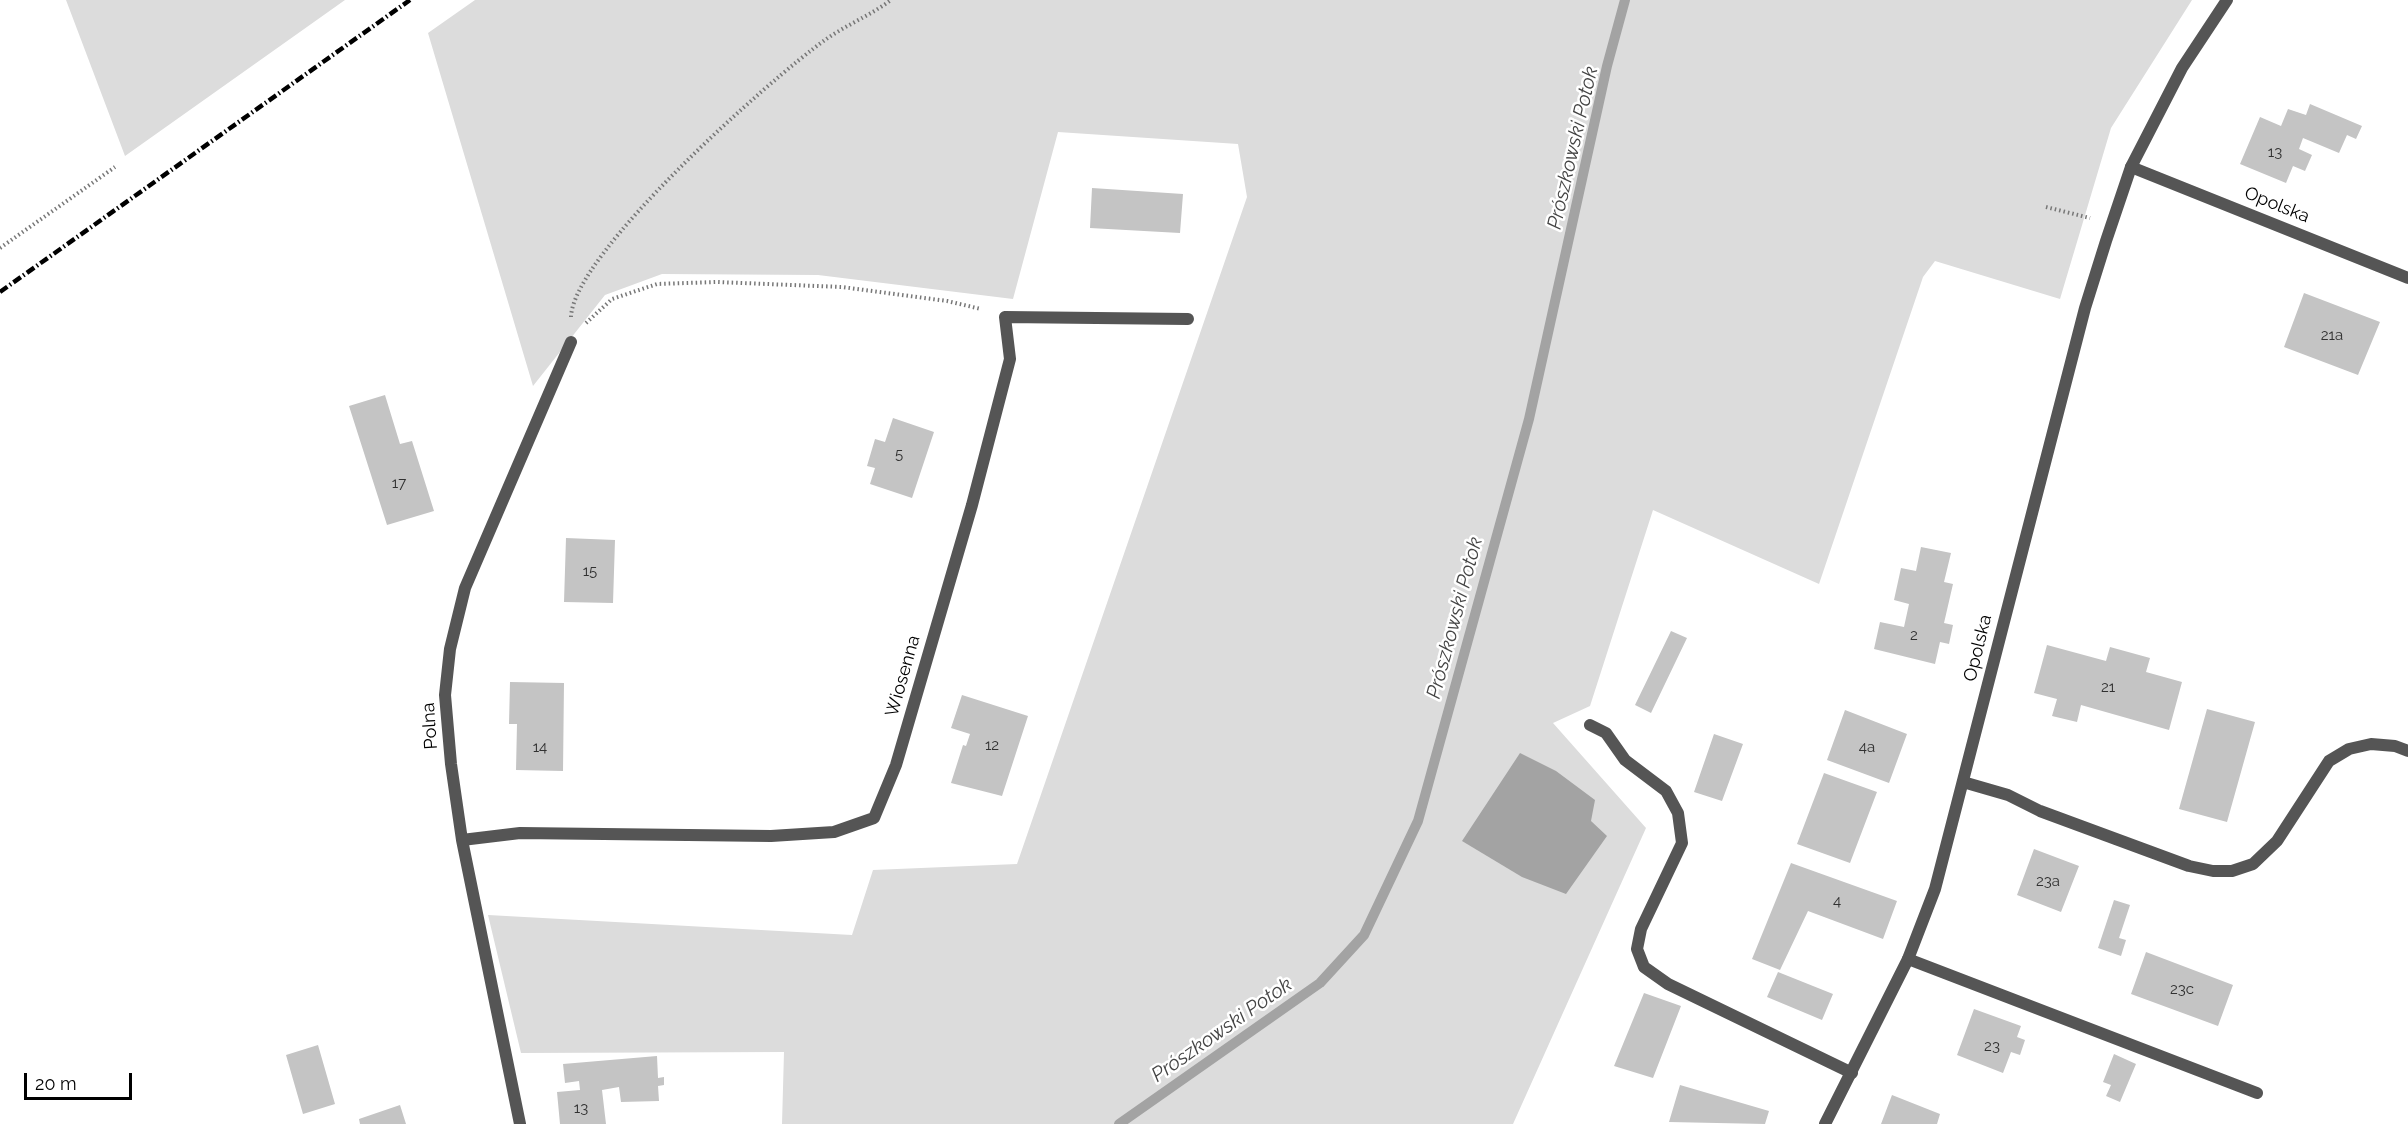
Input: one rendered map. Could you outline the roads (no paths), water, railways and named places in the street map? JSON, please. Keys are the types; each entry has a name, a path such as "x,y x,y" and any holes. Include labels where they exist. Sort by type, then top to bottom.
{"street":[{"name":"Opolska","path":"1825,1124 1908,959 1935,889 2085,308 2131,167 2182,68 2227,0"},
{"name":"Opolska","path":"2131,167 2408,278"},
{"name":"Wiosenna","path":"462,840 520,833 771,836 834,832 874,818 896,765 972,505 1010,359 1005,318 1188,319"},
{"name":"Polna","path":"520,1124 462,840 451,764 445,694 450,649 465,588 571,342"},
{"path":"1590,725 1606,733 1625,760 1666,791 1678,813 1682,843 1641,929 1637,949 1644,967 1668,984 1852,1073"},
{"path":"1963,782 2008,795 2040,811 2189,866 2213,871 2232,871 2253,864 2277,841 2329,761 2349,749 2371,744 2395,746 2408,751"},
{"path":"1908,959 2257,1093"}],"waterway":[{"name":"Prószkowski Potok","path":"1119,1124 1320,983 1364,935 1418,821 1529,419 1607,66 1625,0"}],"railway":[{"path":"0,292 410,0"}]}
